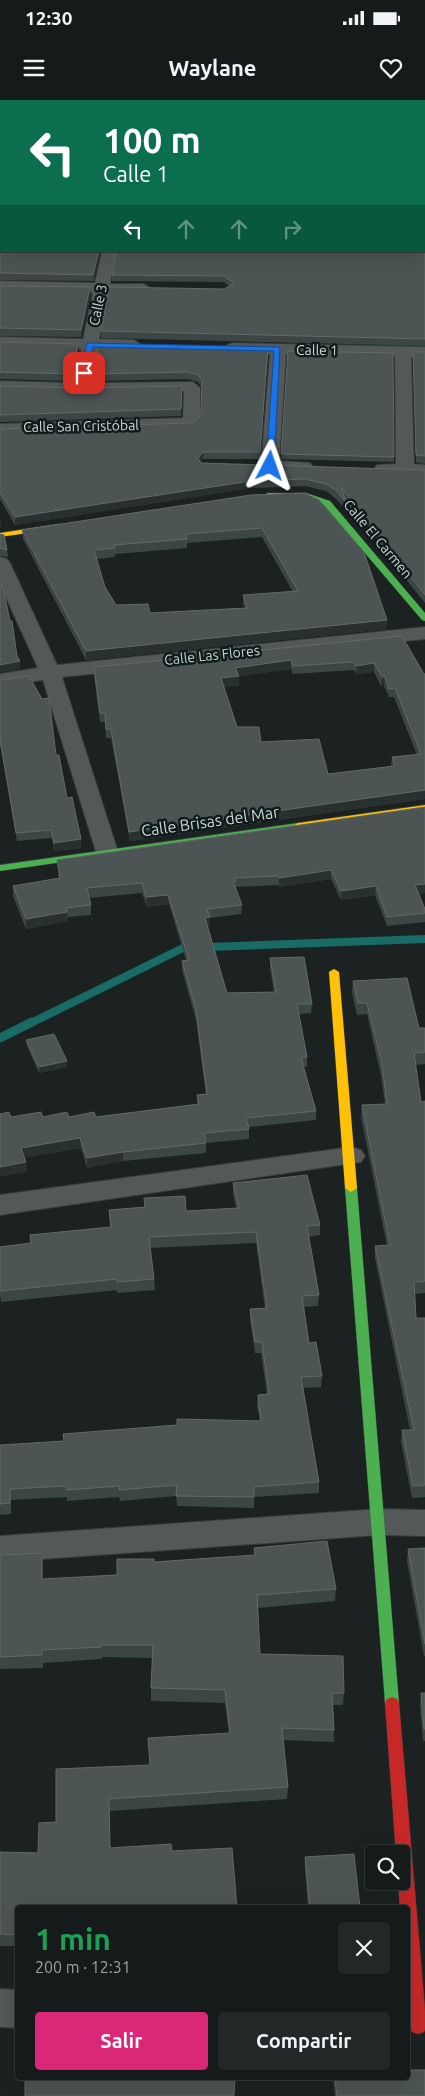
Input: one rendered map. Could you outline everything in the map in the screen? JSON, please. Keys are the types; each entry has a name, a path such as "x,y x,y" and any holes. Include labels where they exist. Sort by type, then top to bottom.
{"street":[{"name":"Calle 3","path":"81,388 109,252"},
{"path":"0,286 160,289"},
{"path":"0,342 149,346"},
{"name":"Calle 1","path":"218,347 425,352"},
{"path":"278,349 261,466 318,467"},
{"path":"403,351 405,469"},
{"path":"0,386 81,388"},
{"name":"Calle San Cristóbal","path":"0,429 182,424 191,421 190,386 81,388"},
{"path":"367,468 425,470"},
{"name":"Calle El Carmen","path":"259,496 305,494 318,497 327,503 425,618"},
{"path":"0,535 68,525"},
{"path":"0,563 51,673 107,852"},
{"name":"Calle Las Flores","path":"0,680 425,633"},
{"name":"Calle Brisas del Mar","path":"0,868 425,808"},
{"path":"334,972 351,1156 408,1905"},
{"path":"0,1205 351,1156"},
{"path":"0,1549 379,1522 425,1523"},
{"path":"410,1933 417,2026"},
{"path":"0,2008 15,2009"}],"building":[{"path":"0,252 99,252 93,275 0,273"},
{"path":"116,252 425,252 425,339 101,331 109,287 224,289 234,283 224,276 112,275"},
{"path":"0,286 90,287 81,330 0,328"},
{"path":"0,342 78,344 72,374 0,372"},
{"path":"98,344 268,348 260,452 203,452 198,458 201,463 425,470 425,595 341,487 347,504 336,490 326,484 305,479 251,481 15,517 0,492 0,429 188,423 195,421 201,415 202,381 198,375 187,372 92,374"},
{"path":"288,351 393,353 394,457 281,454"},
{"path":"413,352 425,352 425,456 416,455"},
{"path":"0,386 81,388 182,386 181,409 0,415"},
{"path":"305,493 319,500 364,552 387,620 86,651 22,530 251,495","holes":["262,528 298,591 243,595 247,608 150,613 148,604 116,605 105,587 94,550 115,548 114,545 187,539 186,534"]},
{"path":"0,534 4,535 7,550 0,548"},
{"path":"0,582 10,621 12,621 17,656 20,661 0,665"},
{"path":"402,636 425,674 425,790 129,832 111,729 106,729 105,713 100,713 94,667","holes":["291,660 293,666 354,662 356,666 374,663 382,677 385,677 389,689 395,688 421,754 392,757 395,766 328,774 319,739 261,742 259,727 237,727 221,678 239,676 235,668"]},
{"path":"29,676 42,699 49,698 56,755 59,755 67,798 72,797 81,839 54,843 51,830 16,833 0,740 0,680"},
{"path":"425,807 425,884 415,885 425,913 387,917 376,886 341,891 331,870 279,878 278,876 235,878 236,881 233,881 242,905 207,909 210,917 205,918 227,993 276,992 270,958 304,957 312,1004 297,1004 307,1057 301,1058 316,1111 246,1118 249,1129 204,1133 206,1143 87,1158 80,1138 21,1148 26,1162 0,1167 0,1114 9,1112 11,1117 41,1112 43,1117 67,1112 69,1117 94,1112 96,1117 199,1104 197,1095 207,1094 196,1010 182,961 189,960 168,895 146,897 142,883 87,888 91,905 66,908 67,912 26,919 13,886 60,878 57,860"},
{"path":"407,978 419,1028 425,1028 425,1052 414,1053 421,1102 425,1101 425,1281 414,1282 416,1318 425,1318 425,1485 413,1486 402,1430 414,1430 375,1246 390,1245 362,1105 387,1104 382,1064 367,1003 358,1003 353,981"},
{"path":"54,1034 67,1061 39,1067 26,1040"},
{"path":"307,1175 320,1225 307,1226 319,1295 302,1296 309,1343 316,1342 322,1376 301,1377 319,1482 254,1487 254,1497 176,1496 177,1485 119,1490 119,1486 67,1490 66,1486 10,1489 10,1503 0,1504 0,1445 64,1441 63,1434 177,1425 177,1419 261,1421 258,1395 269,1394 262,1342 255,1342 250,1309 267,1308 256,1232 149,1237 154,1279 117,1282 117,1279 0,1291 0,1247 31,1243 30,1235 111,1227 109,1210 145,1207 144,1198 185,1196 186,1211 239,1208 233,1183"},
{"path":"327,1541 336,1589 257,1595 260,1654 343,1656 344,1693 332,1693 334,1730 282,1728 288,1787 109,1799 110,1848 171,1844 172,1851 232,1848 237,1905 15,1905 15,1935 0,1934 0,1852 38,1853 39,1823 56,1822 56,1769 150,1765 148,1738 230,1733 225,1690 151,1688 153,1645 101,1645 101,1647 42,1650 42,1655 0,1657 0,1555 42,1553 42,1579 117,1575 117,1559 154,1559 154,1562 255,1555 254,1548"},
{"path":"425,1548 425,1644 408,1549"},
{"path":"421,1693 425,1693 425,1729 424,1729"},
{"path":"354,1854 360,1905 310,1905 305,1857"},
{"path":"410,2070 425,2070 425,2096 337,2096 335,2080 410,2080"},
{"path":"25,2080 235,2080 234,2096 25,2096"}],"waterway":[{"path":"29,1024 183,948 425,939"},
{"path":"0,1038 32,1022"}],"traffic: fast":[{"path":"270,495 306,495 327,503 425,618"},
{"path":"0,868 298,826"},
{"path":"351,1188 392,1703"}],"traffic: slow":[{"path":"0,535 59,526"},
{"path":"298,826 425,808"},
{"path":"334,972 351,1188"}],"traffic: jam":[{"path":"392,1703 408,1905"},
{"path":"410,1927 418,2026"}],"route":[{"path":"84,373 90,344 278,349 270,466"}]}
